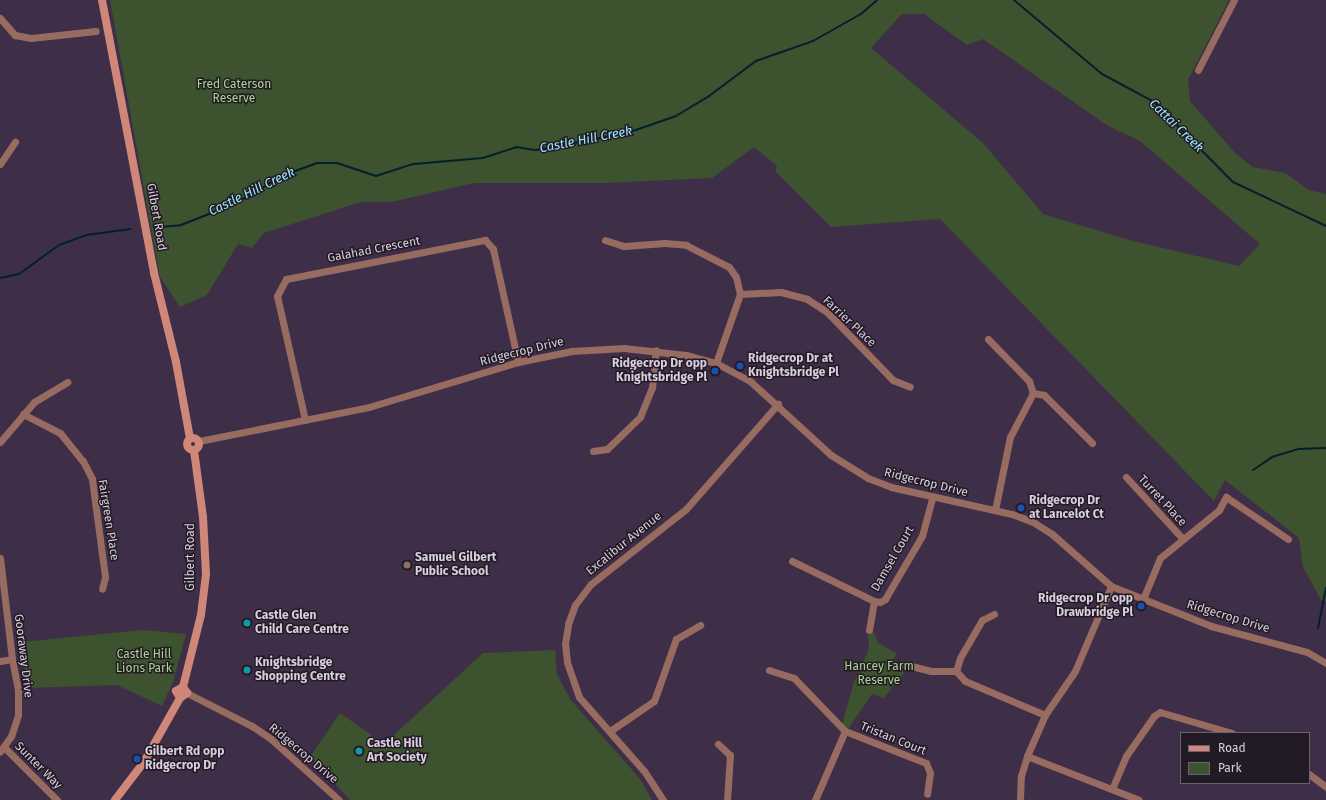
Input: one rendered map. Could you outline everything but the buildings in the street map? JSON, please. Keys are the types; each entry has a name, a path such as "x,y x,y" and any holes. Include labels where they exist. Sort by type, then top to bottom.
{"main road":[{"name":"Gilbert Road","path":"102,0 154,273 176,362 190,438"},
{"path":"190,438 199,441 198,447 194,450 187,446 186,442 190,438"},
{"name":"Gilbert Road","path":"115,800 151,750 183,692 201,615 206,574 203,517 194,450"}],"street":[{"path":"1198,70 1234,0"},
{"path":"0,18 15,35 31,38 96,31"},
{"path":"0,164 15,142"},
{"name":"Galahad Crescent","path":"305,420 277,296 286,279 485,240 493,249 518,362"},
{"path":"605,240 624,246 665,243 686,245 715,258 729,267 736,277 740,294 716,363"},
{"name":"Farrier Place","path":"740,294 781,292 807,299 827,312 894,380 910,387"},
{"path":"988,339 1028,381 1033,393"},
{"name":"Ridgecrop Drive","path":"199,441 378,405 518,362 589,349 656,350 716,363 751,382 778,404 817,444 849,468 891,487 932,498 995,510 1033,522 1052,534 1111,586 1211,626 1307,652 1326,663"},
{"path":"593,451 607,449 640,417 652,388 656,350"},
{"path":"0,442 34,402 67,382"},
{"path":"1033,393 1044,395 1092,443"},
{"path":"995,510 1010,437 1033,393"},
{"name":"Excalibur Avenue","path":"663,800 644,771 579,697 571,680 565,644 575,604 592,584 686,509 778,404"},
{"name":"Fairgreen Place","path":"23,414 60,434 83,461 92,479 105,577 102,589"},
{"name":"Turret Place","path":"1126,477 1183,539"},
{"path":"1143,599 1160,558 1219,510 1226,497 1288,538"},
{"name":"Damsel Court","path":"792,561 874,601 885,599 922,536 932,498"},
{"name":"Gooraway Drive","path":"0,558 12,659 18,691 18,715 11,736 2,749"},
{"path":"1020,800 1021,776 1027,756 1045,715 1075,671 1111,586"},
{"name":"Damsel Court","path":"869,630 874,601"},
{"path":"956,671 960,658 982,620 994,614"},
{"path":"610,731 654,701 676,638 700,625"},
{"path":"0,661 12,659"},
{"path":"903,664 931,671 956,671 965,681 1045,715"},
{"name":"Tristan Court","path":"769,670 794,678 845,731 926,764 930,773 927,794"},
{"name":"Ridgecrop Drive","path":"183,692 252,726 271,739 339,800"},
{"path":"1112,789 1126,756 1154,716 1160,712 1229,732"},
{"name":"Tristan Court","path":"815,800 845,731"},
{"path":"718,744 730,755 727,800"},
{"name":"Sunter Way","path":"2,749 58,800"},
{"path":"1027,756 1139,800"},
{"path":"1310,775 1326,787"}],"green space":[{"name":"Fred Caterson Reserve","path":"110,0 1229,0 1188,80 1190,101 1235,153 1253,167 1285,173 1309,190 1326,194 1326,601 1321,600 1303,567 1299,538 1225,480 1214,501 940,219 831,227 775,171 777,166 754,147 712,178 605,183 474,183 391,202 361,202 264,233 252,248 238,244 207,295 180,307 160,277","holes":["902,14 924,14 967,45 983,39 1108,126 1140,141 1260,244 1239,266 1129,240 1043,214 983,143 871,48"]},
{"name":"Castle Hill Lions Park","path":"143,630 186,634 173,682 162,706 117,685 27,688 21,642"},
{"name":"Hancey Farm Reserve","path":"874,632 878,643 896,653 894,660 898,668 906,670 884,698 872,694 848,729 842,724 854,682 869,649 868,635"},
{"path":"555,650 557,674 570,699 640,779 652,800 350,800 310,757 340,713 384,744 483,653"}],"waterway":[{"name":"Castle Hill Creek","path":"160,227 181,225 219,210 255,193 279,177 317,163 337,163 376,176 414,164 483,158 516,147 536,150 627,133 676,116 709,96 756,61 813,41 861,14 877,0"},
{"name":"Cattai Creek","path":"1014,0 1102,74 1154,102 1233,182 1326,226"},
{"name":"Castle Hill Creek","path":"0,278 19,274 59,245 86,235 131,229"},
{"path":"1253,470 1272,457 1298,449 1326,448"},
{"path":"1318,628 1326,588"}],"place":[{"name":"Ridgecrop Dr at Knightsbridge Pl","path":"740,366"},
{"name":"Ridgecrop Dr opp Knightsbridge Pl","path":"715,371"},
{"name":"Ridgecrop Dr at Lancelot Ct","path":"1021,508"},
{"name":"Samuel Gilbert Public School","path":"407,565"},
{"name":"Ridgecrop Dr opp Drawbridge Pl","path":"1141,606"},
{"name":"Castle Glen Child Care Centre","path":"247,623"},
{"name":"Knightsbridge Shopping Centre","path":"247,670"},
{"name":"Castle Hill Art Society","path":"359,751"},
{"name":"Gilbert Rd opp Ridgecrop Dr","path":"137,759"}]}
